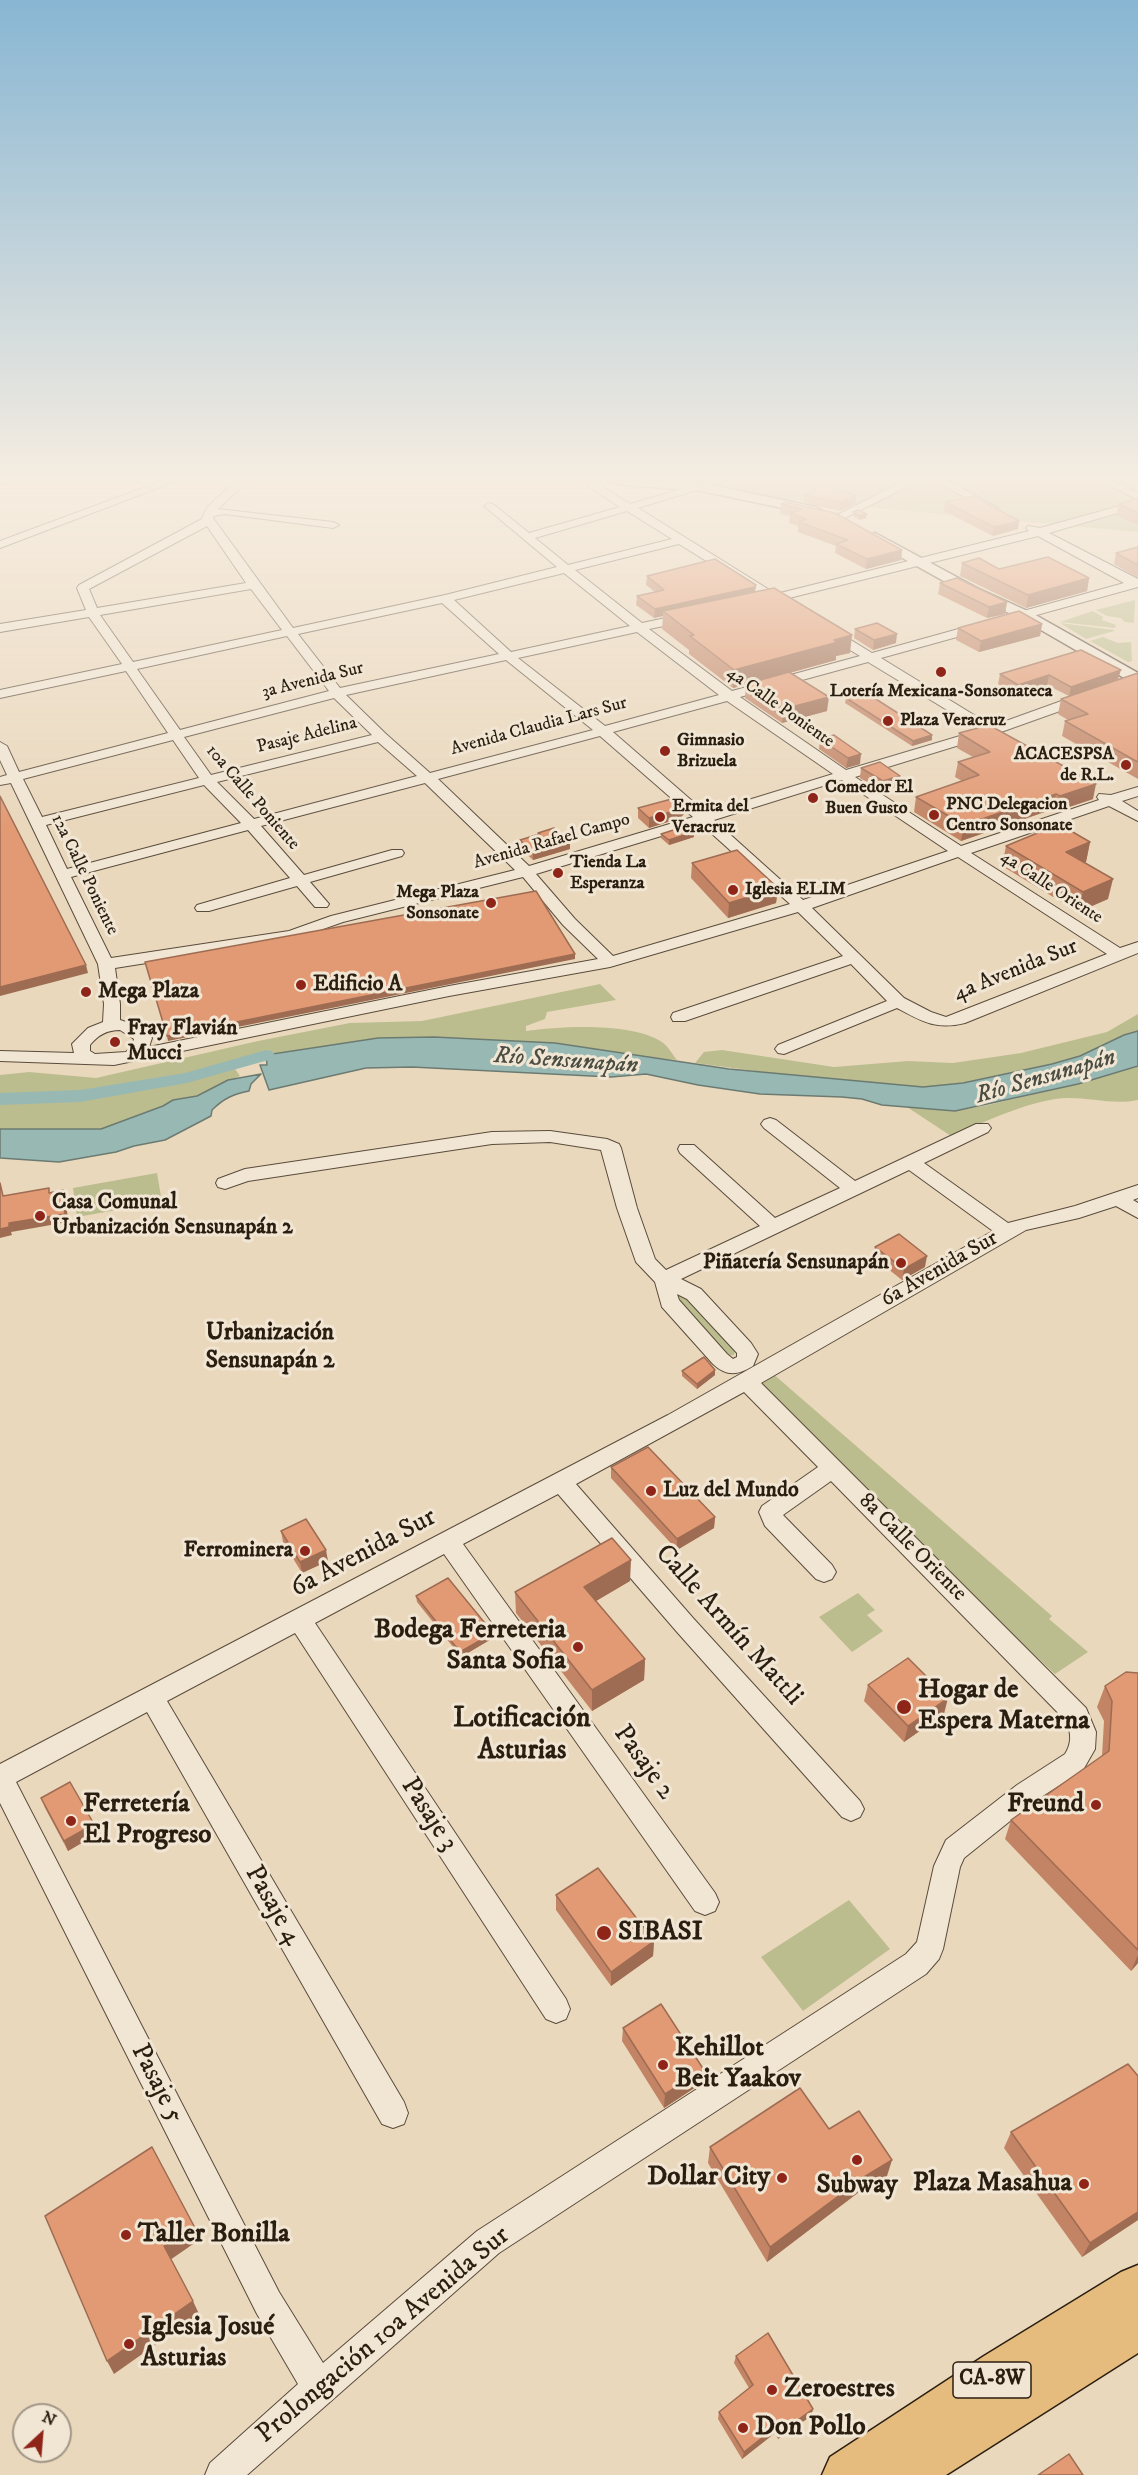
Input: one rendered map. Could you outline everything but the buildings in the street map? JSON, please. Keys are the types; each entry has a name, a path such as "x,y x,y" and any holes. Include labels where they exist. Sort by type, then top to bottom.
{"main road":[{"name":"CA-8W","path":"848,2475 1002,2374 1138,2289"},
{"name":"CA-8W","path":"898,2475 1138,2324"}],"street":[{"name":"10a Calle Poniente","path":"86,596 93,613 128,667 207,780 251,824 321,904"},
{"path":"0,628 194,596"},
{"path":"262,596 337,693 526,872 568,922 610,962"},
{"path":"0,694 459,596"},
{"name":"4a Calle Poniente","path":"601,596 639,628 729,695 844,775"},
{"path":"770,596 791,609"},
{"path":"752,603 784,596"},
{"path":"982,596 1027,616 1137,679"},
{"name":"Avenida Claudia Lars Sur","path":"61,875 1101,596"},
{"path":"445,599 508,656 603,731 703,818 801,906 898,1002 784,1049"},
{"name":"3a Avenida Sur","path":"7,778 337,693 707,613"},
{"path":"821,627 1009,742"},
{"path":"1114,687 1137,679"},
{"name":"Avenida Rafael Campo","path":"106,964 292,935 337,919 526,872 990,731 1091,695"},
{"name":"Pasaje Adelina","path":"37,823 381,737"},
{"name":"12a Calle Poniente","path":"0,746 7,778 37,823 106,964 112,1005 111,1025"},
{"name":"4a Calle Oriente","path":"844,775 958,852 1118,954"},
{"path":"1090,789 1138,817"},
{"path":"0,1056 114,1060 449,991 610,962 801,906 1138,791"},
{"path":"203,908 397,853"},
{"name":"4a Avenida Sur","path":"898,1002 925,1016 945,1022 958,1019 1138,947"},
{"path":"679,1017 854,958"},
{"path":"91,1059 82,1053 81,1044 87,1035 111,1025 127,1026 138,1031 143,1038 141,1047 133,1055"},
{"path":"770,1124 855,1190"},
{"path":"664,1280 982,1128"},
{"name":"8a Calle Oriente","path":"225,1183 245,1175 480,1140 539,1138 597,1142 612,1148 627,1208 646,1262 664,1280 669,1302 727,1365 746,1374 832,1469 1077,1716"},
{"path":"687,1149 774,1228"},
{"path":"912,1163 1007,1232"},
{"path":"1128,1195 1138,1212"},
{"name":"6a Avenida Sur","path":"0,1777 676,1421 746,1374 1007,1232 1020,1226 1078,1212 1128,1195"},
{"path":"824,1572 773,1520 770,1512 832,1469"},
{"name":"Calle Armín Mattli","path":"561,1482 685,1625 852,1809"},
{"name":"Pasaje 2","path":"448,1542 705,1902"},
{"name":"Pasaje 3","path":"300,1621 556,2009"},
{"name":"Pasaje 4","path":"152,1698 393,2114"},
{"name":"Prolongación 10a Avenida Sur","path":"222,2475 488,2242 916,1964 929,1949 947,1866 955,1849 1026,1793 1074,1761 1082,1749 1083,1732 1077,1716"},
{"name":"Pasaje 5","path":"0,1777 268,2303 319,2388"}],"green space":[{"path":"1135,600 1134,623 1107,616 1096,610"},
{"path":"1093,611 1103,617 1102,620 1116,625 1115,628 1060,622"},
{"path":"1060,623 1114,630 1114,631 1086,639"},
{"path":"1103,637 1118,643 1131,642 1132,661 1128,662 1090,641"},
{"path":"600,984 616,1000 547,1012 545,1019 526,1026 526,1031 596,1027 633,1031 662,1042 677,1060 555,1043 434,1037 378,1038 266,1055 187,1078 80,1096 0,1096 0,1075 29,1072 96,1078 258,1041 350,1023 422,1021"},
{"path":"1138,1014 1138,1031 1123,1035 1080,1056 962,1083 923,1087 779,1074 695,1063 704,1052 722,1050 834,1067 908,1061 953,1063 1021,1053 1107,1032"},
{"path":"233,1066 240,1076 197,1096 173,1100 163,1106 101,1129 0,1129 0,1101 81,1098 187,1080"},
{"path":"1138,1066 1138,1100 1118,1102 1076,1098 1055,1099 1015,1110 951,1136 907,1107 955,1111 1078,1084"},
{"path":"157,1173 162,1202 77,1217 73,1188"},
{"path":"676,1293 685,1294 735,1351 734,1355 726,1356 675,1296"},
{"path":"771,1372 1052,1616 1049,1619 1088,1652 1055,1674 893,1524 750,1382"},
{"path":"858,1593 875,1610 867,1615 883,1631 852,1652 819,1617"},
{"path":"849,1900 890,1949 803,2011 761,1957"}],"water":[{"name":"Río Sensunapán","path":"1138,1031 1138,1066 1078,1084 955,1111 882,1105 862,1099 842,1097 760,1094 698,1085 646,1074 611,1077 412,1067 366,1068 269,1090 260,1065 267,1065 266,1055 378,1038 434,1037 555,1043 729,1069 923,1087 963,1083 1052,1064 1080,1056 1124,1035"},
{"path":"261,1074 251,1084 249,1091 224,1100 212,1110 211,1116 165,1140 59,1162 0,1158 0,1129 101,1129 163,1106 173,1100 197,1096 228,1080"}],"waterway":[{"path":"0,1099 80,1096 187,1078 266,1055"}],"place":[{"name":"Lotería Mexicana-Sonsonateca","path":"941,672"},
{"name":"Plaza Veracruz","path":"888,721"},
{"name":"Gimnasio Brizuela","path":"665,751"},
{"name":"ACACESPSA de R.L.","path":"1126,765"},
{"name":"Comedor El Buen Gusto","path":"813,798"},
{"name":"PNC Delegacion Centro Sonsonate","path":"934,815"},
{"name":"Ermita del Veracruz","path":"660,817"},
{"name":"Tienda La Esperanza","path":"558,873"},
{"name":"Iglesia ELIM","path":"733,890"},
{"name":"Mega Plaza Sonsonate","path":"491,903"},
{"name":"Edificio A","path":"301,985"},
{"name":"Mega Plaza","path":"86,992"},
{"name":"Fray Flavián Mucci","path":"115,1042"},
{"name":"Casa Comunal Urbanización Sensunapán 2","path":"40,1216"},
{"name":"Piñatería Sensunapán","path":"901,1263"},
{"name":"Luz del Mundo","path":"651,1491"},
{"name":"Ferrominera","path":"305,1551"},
{"name":"Bodega Ferreteria Santa Sofia","path":"578,1647"},
{"name":"Hogar de Espera Materna","path":"904,1707"},
{"name":"Freund","path":"1096,1805"},
{"name":"Ferretería El Progreso","path":"71,1821"},
{"name":"SIBASI","path":"604,1933"},
{"name":"Kehillot Beit Yaakov","path":"663,2065"},
{"name":"Subway","path":"857,2160"},
{"name":"Dollar City","path":"782,2178"},
{"name":"Plaza Masahua","path":"1084,2184"},
{"name":"Taller Bonilla","path":"126,2235"},
{"name":"Iglesia Josué Asturias","path":"129,2344"},
{"name":"Zeroestres","path":"772,2390"},
{"name":"Don Pollo","path":"743,2428"}],"district":[{"name":"Urbanización Sensunapán 2","path":"270,1348"},
{"name":"Lotificación Asturias","path":"522,1736"}]}
